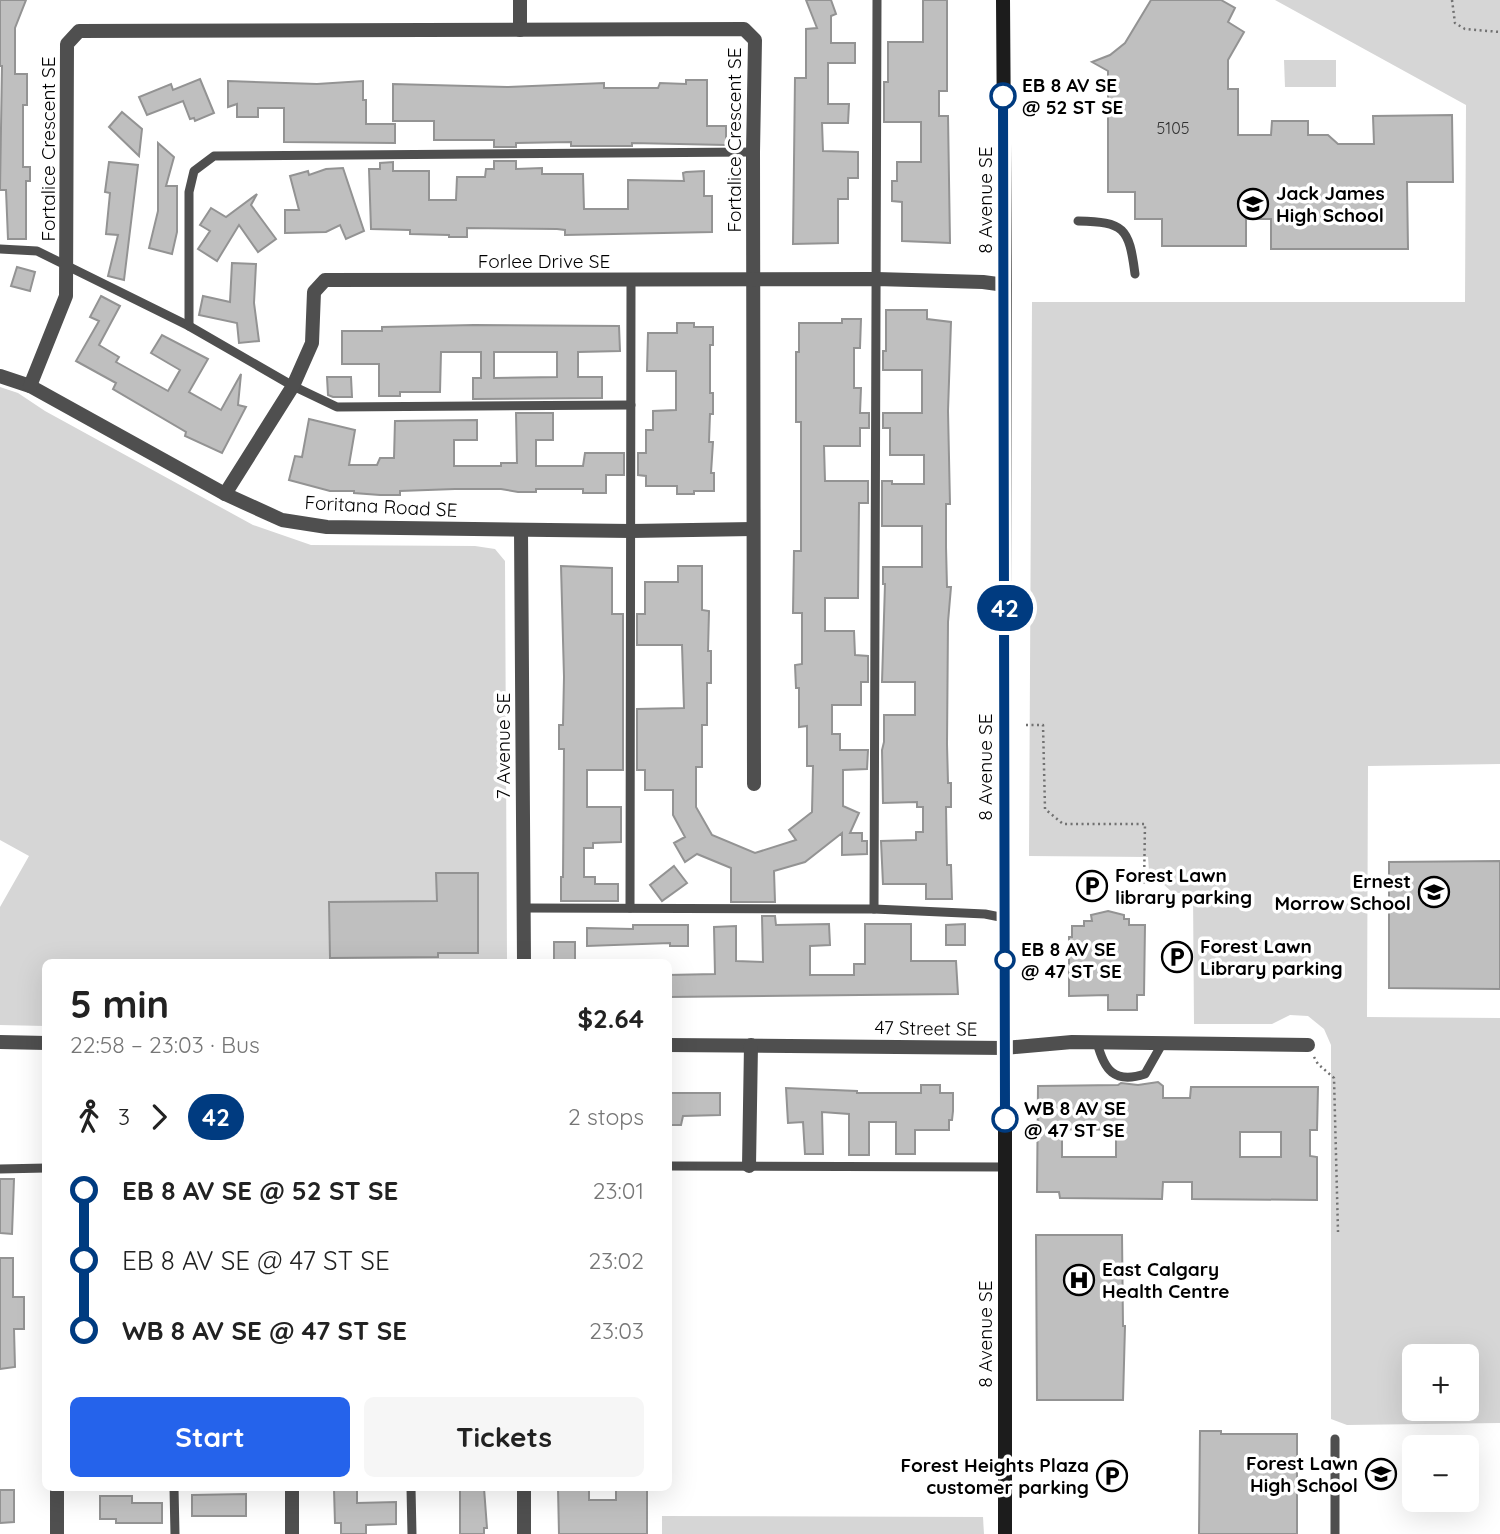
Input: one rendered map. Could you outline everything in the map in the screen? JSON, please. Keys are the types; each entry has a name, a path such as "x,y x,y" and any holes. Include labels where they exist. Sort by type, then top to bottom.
{"street":[{"path":"520,0 520,30"},
{"name":"8 Avenue SE","path":"1003,0 1005,1534"},
{"name":"Fortalice Crescent SE","path":"30,386 66,296 67,44 79,32 744,29 755,40 754,783"},
{"name":"Forlee Drive SE","path":"225,494 293,386 312,343 314,292 325,280 876,279 1005,285"},
{"name":"Foritana Road SE","path":"0,376 30,386 225,494 282,520 327,527 631,531 753,529"},
{"name":"7 Avenue SE","path":"521,530 524,959"},
{"path":"0,1042 42,1043"},
{"name":"47 Street SE","path":"672,1045 1005,1048 1097,1042 1308,1045"},
{"path":"749,1166 751,1045"},
{"path":"57,1491 57,1534"},
{"path":"292,1491 292,1534"},
{"path":"524,1491 524,1534"}],"lane":[{"path":"874,909 877,0"},
{"path":"189,326 189,192 194,171 214,156 753,152"},
{"path":"1078,221 1107,222 1119,227 1127,236 1135,274"},
{"path":"0,249 37,251 189,326 293,386 337,407 631,405"},
{"path":"630,908 632,281"},
{"path":"524,908 874,909 985,914 1005,918"},
{"path":"1097,1042 1102,1062 1111,1072 1120,1077 1133,1078 1145,1074 1162,1044"},
{"path":"672,1166 1004,1167"},
{"path":"0,1169 42,1168"},
{"path":"1335,1439 1335,1534"},
{"path":"174,1491 174,1534"},
{"path":"411,1491 412,1534"}],"path":[{"path":"1452,0 1455,23 1465,29 1500,32"},
{"path":"1026,725 1043,725 1045,809 1063,824 1145,824 1144,886"},
{"path":"1308,1045 1318,1064 1334,1078 1338,1232"}],"shaded area":[{"path":"1275,0 1500,0 1500,764 1368,766 1367,1017 1500,1018 1500,1423 1347,1425 1331,1419 1331,1045 1324,1029 1308,1016 1290,1015 1272,1024 1194,1024 1193,893 1173,893 1149,871 1148,857 1029,856 1032,302 1465,302 1466,105"},
{"path":"1284,60 1336,60 1336,87 1285,87"},
{"path":"0,387 18,393 45,411 253,525 311,545 475,546 495,549 505,561 507,959 42,959 42,1026 0,1025 0,907 29,856 0,840"},
{"path":"662,1516 983,1517 984,1534 662,1534"}],"building":[{"path":"0,0 26,0 15,28 15,74 27,74 27,105 23,105 23,167 30,167 30,181 26,181 26,239 8,239 6,190 0,190"},
{"path":"806,0 831,0 836,14 831,16 831,43 855,43 855,63 828,63 828,104 849,104 848,123 822,123 823,151 858,152 858,178 848,178 848,199 838,199 838,243 793,244 795,78 806,78 806,29 817,28"},
{"path":"923,0 947,0 947,91 939,91 939,116 948,116 950,243 902,241 902,202 892,201 892,181 897,181 897,162 921,162 921,122 884,122 888,42 923,42"},
{"path":"1151,0 1221,0 1235,8 1228,22 1244,32 1228,60 1228,89 1238,89 1238,135 1271,135 1272,121 1308,121 1308,135 1328,135 1338,144 1374,144 1373,116 1452,115 1453,182 1407,182 1408,249 1271,249 1271,219 1246,219 1246,246 1162,246 1162,219 1135,219 1135,192 1108,192 1108,71 1092,62 1110,55 1125,43"},
{"path":"200,79 214,113 195,121 194,118 190,119 183,101 147,115 139,97 171,84 173,90"},
{"path":"686,80 707,80 707,126 726,126 726,145 632,143 632,146 571,146 571,142 516,143 516,147 494,147 494,140 434,140 434,121 393,121 393,84 507,87 604,83 604,88 658,88 660,83 686,84"},
{"path":"228,81 317,84 363,81 366,124 395,124 395,143 284,142 284,108 258,108 258,117 237,117 237,104 228,107"},
{"path":"122,112 142,129 139,156 109,127"},
{"path":"158,143 174,157 166,186 177,186 177,232 172,254 149,248 158,211"},
{"path":"494,161 516,161 516,169 542,168 542,174 583,174 584,209 628,209 628,180 684,181 683,173 704,171 704,196 712,196 712,232 565,235 565,230 557,229 467,228 467,237 449,237 410,234 410,230 371,229 369,169 380,169 380,163 393,162 393,171 429,171 429,200 456,200 457,177 485,177 486,169 494,169"},
{"path":"109,162 138,165 124,280 108,276 118,235 106,234 110,193 105,192"},
{"path":"343,168 364,231 346,239 340,225 326,232 285,233 285,210 299,210 290,176 308,171 309,175 326,169"},
{"path":"257,194 251,205 276,239 258,252 239,225 217,261 198,249 210,231 200,225 211,208 226,217"},
{"path":"232,263 256,264 254,303 259,341 239,343 237,323 199,315 203,296 230,302"},
{"path":"17,267 35,272 30,291 11,286"},
{"path":"101,296 120,306 99,345 119,357 116,362 168,391 180,370 151,353 162,335 208,359 189,392 221,410 241,374 238,405 246,407 222,453 185,436 186,432 113,389 116,383 76,361 99,321 90,317"},
{"path":"886,310 927,310 927,319 951,322 948,411 950,504 946,504 946,547 947,587 951,587 948,622 947,744 951,807 946,807 947,865 951,865 952,899 926,899 926,884 883,884 881,841 916,840 916,832 923,832 923,807 917,807 917,802 883,803 884,715 915,715 915,682 882,682 885,584 883,567 922,567 922,526 882,526 882,481 892,481 892,484 924,484 924,455 890,455 890,428 883,428 883,413 922,413 922,370 883,370"},
{"path":"842,319 861,319 860,348 854,348 854,388 861,388 860,413 869,413 869,428 860,428 860,446 824,446 825,481 868,481 868,503 859,503 858,598 825,598 825,631 854,631 855,655 868,656 868,682 861,682 861,705 832,705 832,734 840,734 840,750 868,750 867,769 843,770 843,806 859,813 850,833 862,833 862,841 867,841 867,854 842,855 842,833 805,862 774,871 775,902 731,902 731,868 697,854 685,862 674,843 685,837 673,815 673,790 645,790 645,770 637,770 637,709 684,708 682,645 637,645 637,614 645,614 645,582 678,582 678,566 702,566 702,610 709,611 708,651 711,651 711,683 707,683 707,725 702,725 702,767 696,767 696,807 712,835 755,853 796,840 789,830 812,812 813,766 807,766 807,726 799,727 799,688 796,688 795,665 802,664 802,613 793,613 794,551 801,551 801,422 796,422 796,352 799,352 799,323 842,323"},
{"path":"677,323 713,327 713,345 710,345 710,393 713,393 713,414 710,414 709,442 713,442 711,473 714,473 714,491 677,494 677,486 646,486 646,476 638,475 638,453 646,453 646,430 653,430 653,411 676,410 676,371 647,371 648,333 677,333"},
{"path":"619,326 620,351 578,352 578,377 602,377 602,398 473,399 473,378 481,378 481,352 441,352 440,392 400,392 400,396 379,396 379,364 342,364 342,331 382,331 382,327","holes":["494,352 557,352 557,377 494,378"]},
{"path":"327,377 351,377 352,397 328,395"},
{"path":"516,413 553,413 553,440 536,440 536,466 583,466 585,453 624,453 624,475 606,475 606,493 583,493 583,489 536,489 536,492 518,492 501,489 455,489 400,491 400,495 380,495 330,491 289,480 295,456 302,457 309,419 355,430 349,465 377,465 380,458 394,458 395,421 477,420 477,440 454,440 454,466 501,466 501,463 517,463"},
{"path":"561,566 612,568 612,614 623,614 623,770 587,770 587,807 621,807 621,842 593,843 593,848 584,848 584,877 595,877 595,884 618,884 618,901 561,901 564,749 559,749 559,725 563,725 564,677"},
{"path":"1500,861 1500,989 1389,988 1389,862"},
{"path":"674,866 687,883 662,901 650,885"},
{"path":"436,873 478,873 478,953 438,953 438,957 330,958 329,902 437,901"},
{"path":"1108,911 1124,915 1124,919 1129,919 1129,925 1145,925 1144,995 1137,995 1137,1010 1108,1010 1108,995 1069,996 1069,937 1072,937 1072,926 1084,926 1084,921 1092,921 1091,915"},
{"path":"762,916 775,916 776,925 829,924 830,945 810,946 810,975 854,975 854,964 865,964 865,924 911,924 911,961 956,961 958,994 672,997 672,975 715,974 714,927 736,926 736,961 763,962"},
{"path":"965,924 965,945 946,945 946,925"},
{"path":"633,925 688,925 688,946 670,946 670,943 587,946 587,928 633,929"},
{"path":"554,942 575,942 575,959 554,959"},
{"path":"1158,1082 1163,1086 1163,1098 1190,1098 1191,1087 1318,1087 1317,1130 1310,1130 1310,1156 1317,1157 1317,1200 1192,1199 1192,1182 1163,1182 1162,1199 1060,1198 1059,1192 1037,1192 1038,1086 1121,1083 1138,1085","holes":["1116,1130 1116,1157 1062,1157 1062,1131","1240,1132 1281,1132 1281,1157 1240,1157"]},
{"path":"921,1085 940,1085 940,1093 953,1093 953,1111 949,1130 915,1130 915,1154 896,1154 896,1122 869,1122 869,1155 849,1155 849,1114 822,1112 823,1154 805,1154 803,1122 788,1123 786,1088 857,1093 921,1093"},
{"path":"672,1093 720,1093 720,1115 683,1116 681,1125 672,1125"},
{"path":"0,1179 14,1179 12,1234 0,1233"},
{"name":"East Calgary Health Centre","path":"1036,1235 1122,1235 1125,1326 1123,1400 1037,1400"},
{"path":"0,1258 13,1258 13,1297 24,1297 24,1329 14,1329 15,1367 0,1369"},
{"path":"1200,1431 1221,1431 1221,1434 1297,1434 1297,1534 1199,1534"},
{"path":"0,1490 14,1490 14,1522 0,1523"},
{"path":"334,1491 357,1491 357,1503 396,1502 396,1524 366,1525 366,1534 341,1534 341,1523 335,1523"},
{"path":"460,1491 484,1491 487,1528 484,1528 484,1534 460,1534"},
{"path":"558,1491 589,1491 589,1500 616,1500 616,1491 647,1491 647,1534 559,1534"},
{"path":"246,1494 246,1516 192,1516 192,1495"},
{"path":"100,1496 132,1496 132,1503 162,1503 162,1523 116,1523 116,1519 100,1519"}],"bus line":[{"name":"42","path":"1003,96 1005,1119"}],"place":[{"name":"EB 8 AV SE @ 52 ST SE","path":"1003,96"},
{"name":"Jack James High School","path":"1253,204"},
{"name":"Forest Lawn library parking","path":"1092,886"},
{"name":"Ernest Morrow School","path":"1434,892"},
{"name":"Forest Lawn Library parking","path":"1177,957"},
{"name":"EB 8 AV SE @ 47 ST SE","path":"1005,960"},
{"name":"WB 8 AV SE @ 47 ST SE","path":"1005,1119"},
{"name":"East Calgary Health Centre","path":"1079,1280"},
{"name":"Forest Lawn High School","path":"1381,1474"},
{"name":"Forest Heights Plaza customer parking","path":"1112,1476"}]}
